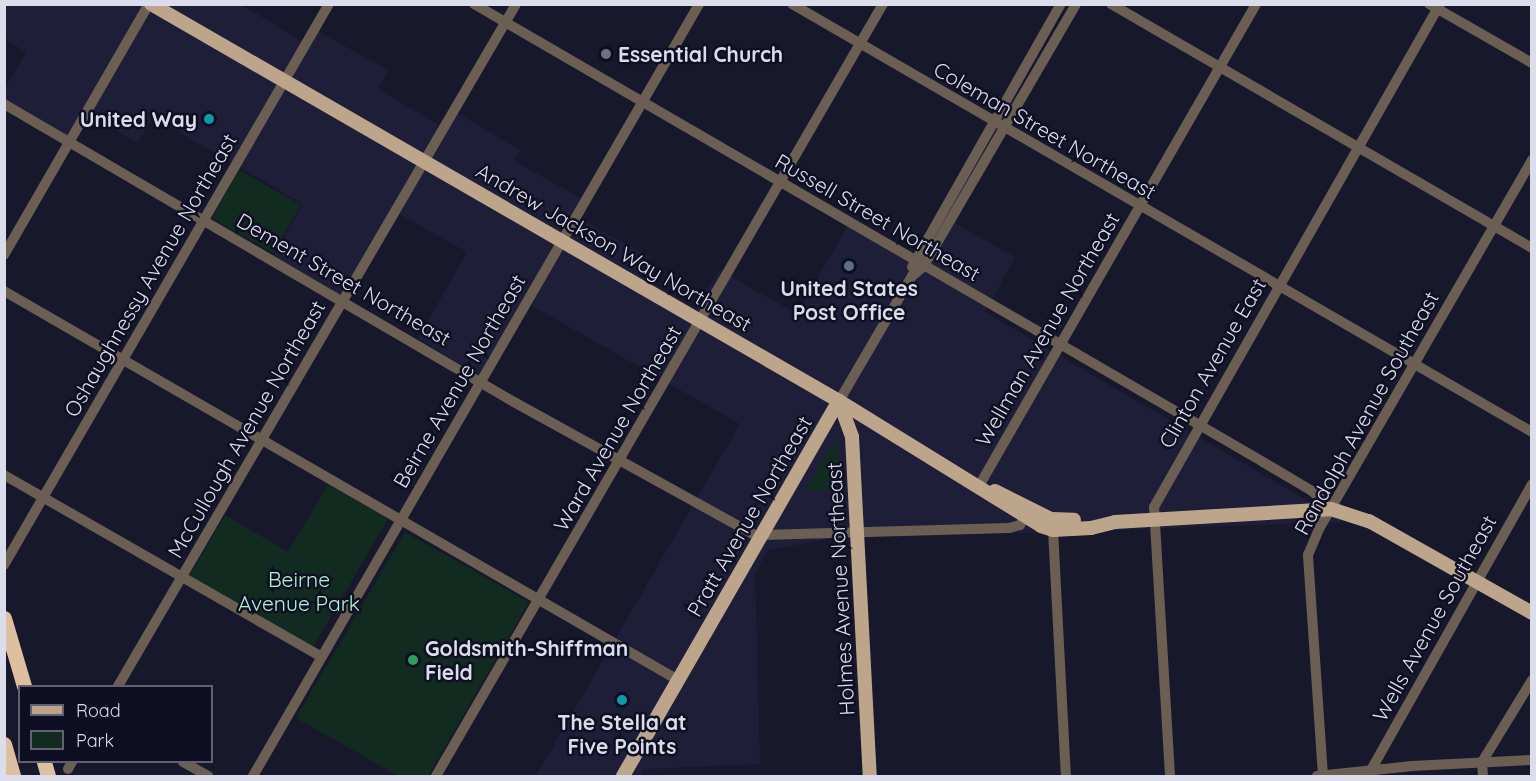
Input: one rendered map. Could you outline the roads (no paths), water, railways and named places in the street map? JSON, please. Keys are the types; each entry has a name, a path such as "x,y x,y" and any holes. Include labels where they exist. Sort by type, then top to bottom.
{"highway":[{"path":"4,618 23,685"},
{"path":"4,744 14,777"}],"main road":[{"name":"Andrew Jackson Way Northeast","path":"150,4 839,401 979,486 1025,518 1053,530"},
{"name":"Holmes Avenue Northeast","path":"839,401 852,435 859,533 870,777"},
{"name":"Pratt Avenue Northeast","path":"622,777 839,401"},
{"path":"979,486 1051,519 1154,521 1331,509 1369,521 1475,585 1532,614"},
{"path":"1053,530 1115,522"}],"street":[{"path":"4,255 150,4"},
{"name":"Oshaughnessy Avenue Northeast","path":"4,565 329,4"},
{"name":"Russell Street Northeast","path":"474,4 912,261 1263,462 1312,491 1331,509"},
{"name":"McCullough Avenue Northeast","path":"119,685 516,4"},
{"name":"Beirne Avenue Northeast","path":"253,777 699,4"},
{"name":"Coleman Street Northeast","path":"792,4 859,46 1005,128 1139,208 1532,432"},
{"name":"Ward Avenue Northeast","path":"436,777 621,462 883,4"},
{"path":"912,276 912,261 1061,4"},
{"path":"912,276 923,267 1076,4"},
{"path":"1111,4 1532,248"},
{"name":"Wellman Avenue Northeast","path":"979,486 1062,346 1256,4"},
{"path":"1435,6 1532,63"},
{"name":"Clinton Avenue East","path":"1170,777 1154,521 1160,493 1279,287 1435,6"},
{"name":"Dement Street Northeast","path":"4,104 621,462 761,536 1010,528 1020,525 1025,518"},
{"name":"Randolph Avenue Southeast","path":"1323,776 1308,555 1331,509 1532,160"},
{"name":"Pratt Avenue Northeast","path":"839,401 912,276"},
{"path":"4,291 678,680"},
{"path":"4,475 322,657"},
{"name":"Wells Avenue Southeast","path":"1371,770 1532,484"},
{"path":"1053,530 1066,777"},
{"path":"1483,777 1482,762 1532,680"},
{"path":"1317,777 1371,770 1532,760"},
{"path":"185,763 208,777"},
{"path":"4,764 14,777"}],"place":[{"name":"Essential Church","path":"606,54"},
{"name":"United Way","path":"209,119"},
{"name":"United States Post Office","path":"849,266"},
{"name":"Goldsmith-Shiffman Field","path":"413,660"},
{"name":"The Stella at Five Points","path":"622,700"}],"park label":[{"name":"Beirne Avenue Park","path":"299,591"}]}
